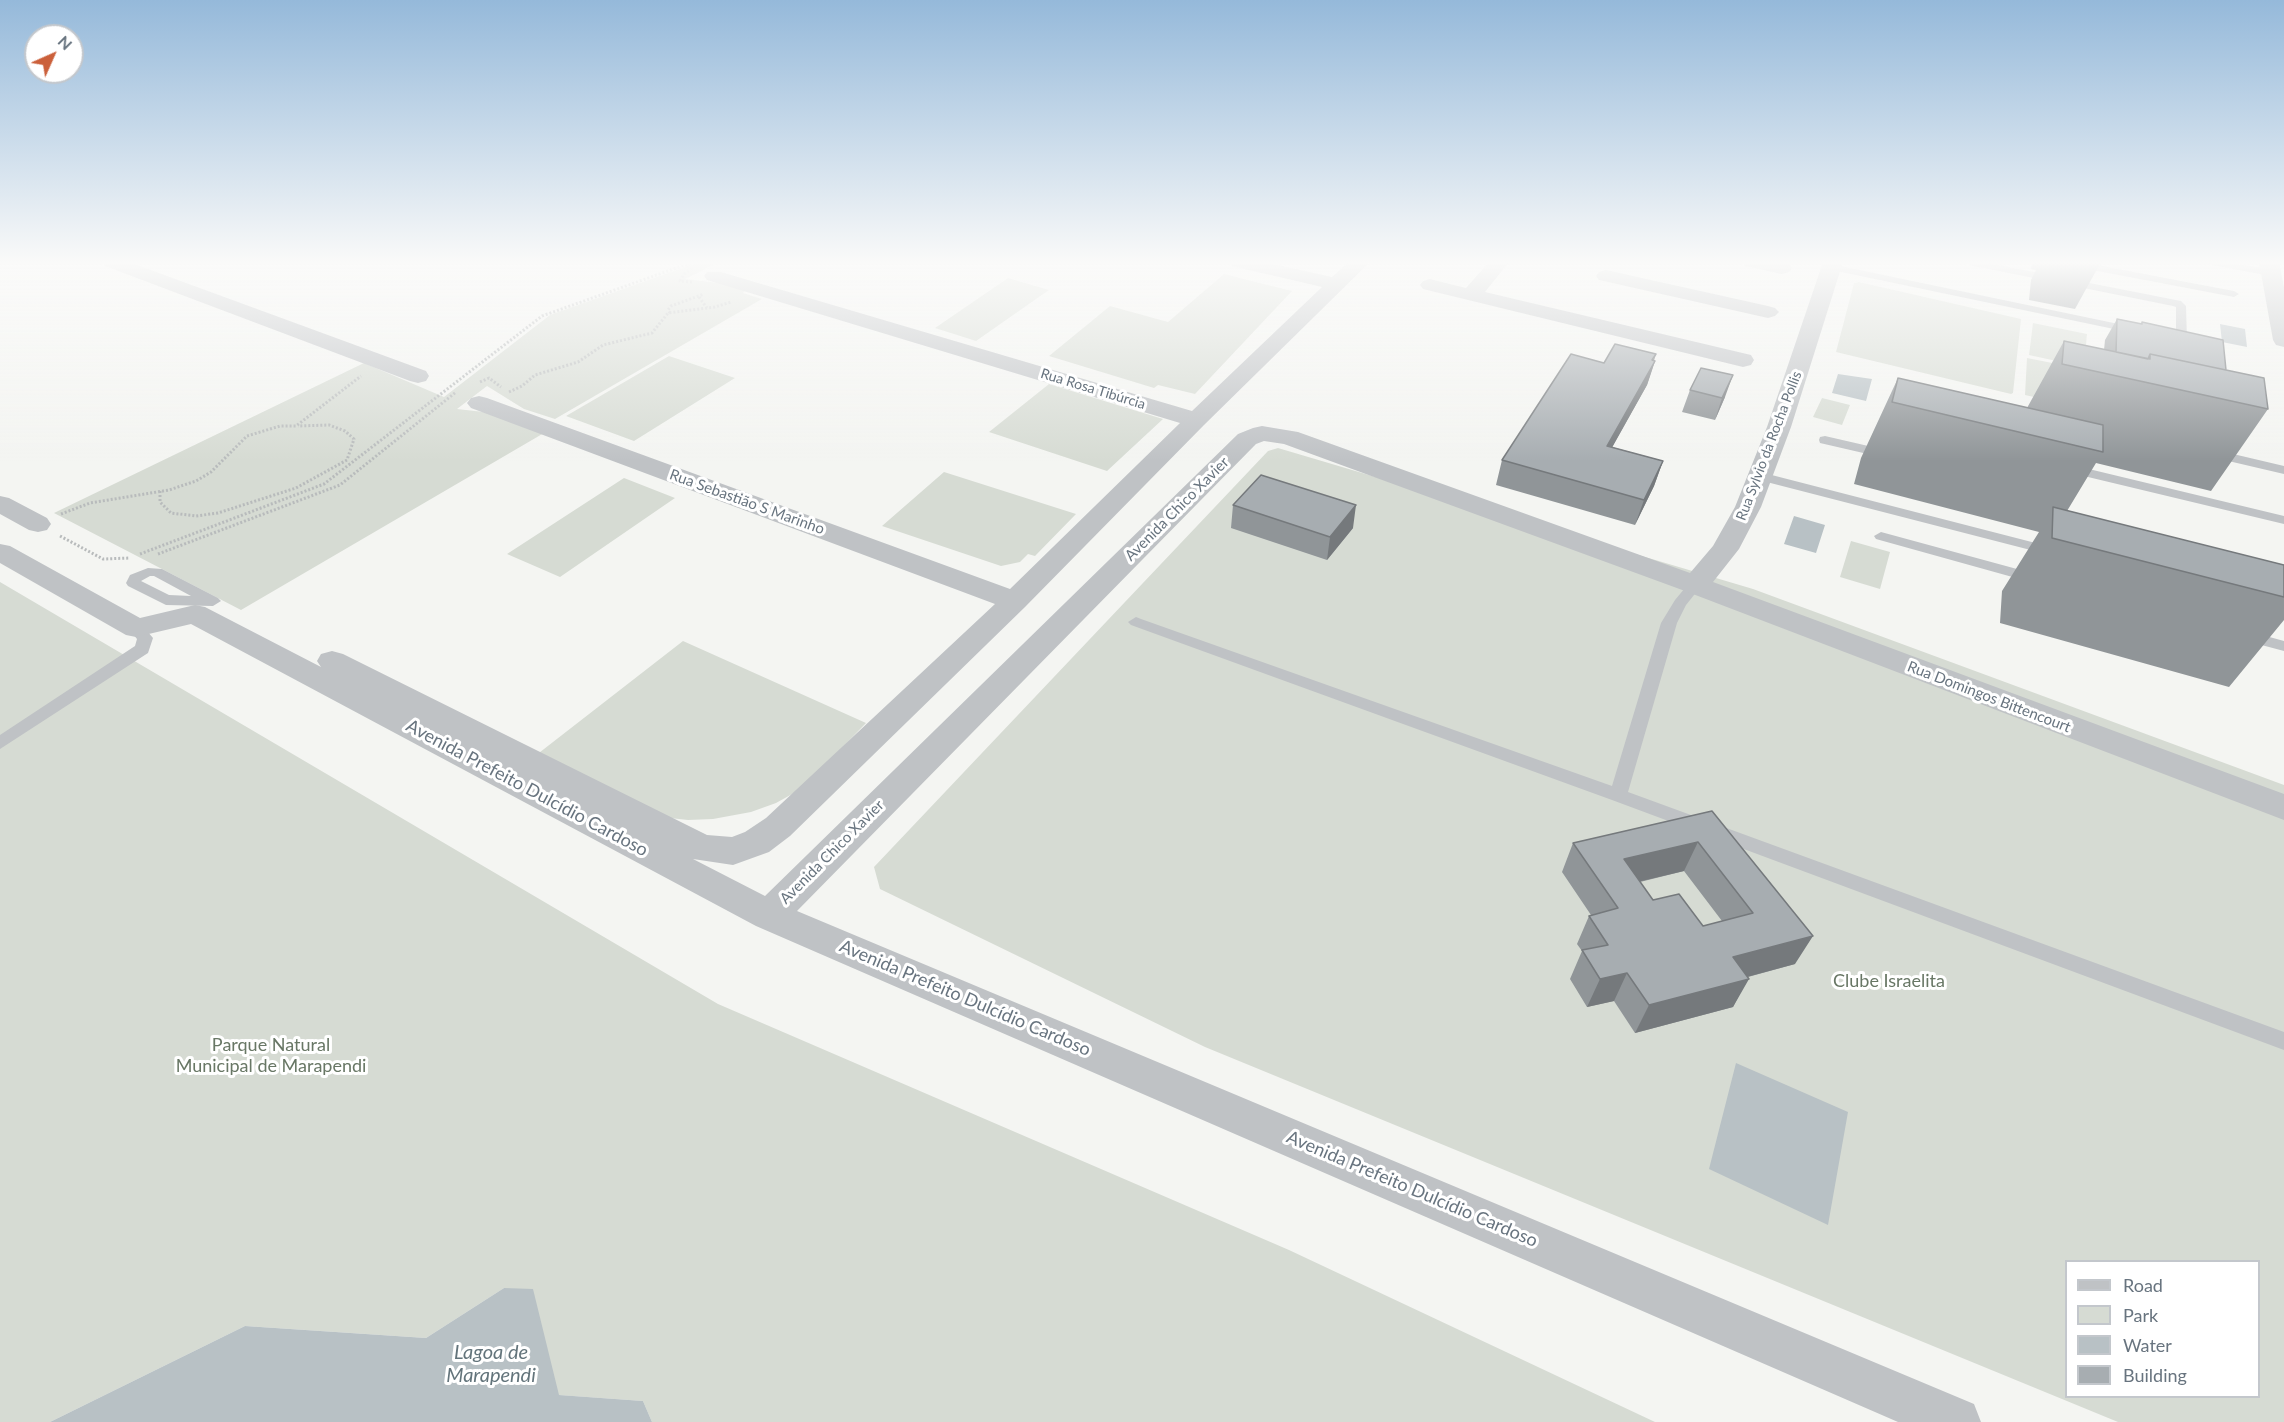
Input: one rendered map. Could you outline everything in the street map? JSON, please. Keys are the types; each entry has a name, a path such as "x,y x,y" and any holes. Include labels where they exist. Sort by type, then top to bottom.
{"street":[{"path":"289,328 418,376"},
{"name":"Rua Rosa Tibúrcia","path":"872,328 1196,420"},
{"path":"1015,602 1290,328"},
{"path":"1651,328 1743,360"},
{"name":"Rua Sylvio da Rocha Pollis","path":"1695,585 1725,549 1738,528 1779,427 1811,328"},
{"name":"Rua Sebastião S Marinho","path":"472,392 1015,602"},
{"name":"Avenida Chico Xavier","path":"769,915 1247,439 1262,433 1289,437 1695,585"},
{"path":"0,504 38,524"},
{"path":"0,552 136,628"},
{"name":"Rua Domingos Bittencourt","path":"1695,585 2275,801"},
{"name":"Avenida Prefeito Dulcídio Cardoso","path":"213,601 702,849 733,851 757,842 778,827 1015,602"},
{"name":"Avenida Prefeito Dulcídio Cardoso","path":"136,628 195,614 769,915 1956,1422"}],"lane":[{"path":"2123,328 2181,340 2181,328"},
{"path":"1825,440 1895,457"},
{"path":"2204,451 2284,470"},
{"path":"2052,465 2284,520"},
{"path":"1760,476 2060,554"},
{"path":"1881,536 2054,583"},
{"path":"142,575 156,572 213,601"},
{"path":"1618,795 1669,623 1680,603 1695,585"},
{"path":"1136,622 1618,795 2284,1041"},
{"path":"0,743 142,649 145,638 136,628"},
{"path":"2226,630 2284,646"}],"path":[{"path":"38,524 96,556 128,559 324,484 526,328"},
{"path":"506,393 522,386 535,375 578,362 603,345 652,333 655,328"},
{"path":"296,426 379,362"},
{"path":"142,575 133,569 142,561 340,486 489,378 514,399"},
{"path":"38,524 90,503 160,491 196,481 211,472 247,436 280,426 329,425 345,431 354,439 347,460 296,488 218,513 196,516 171,513 160,502 160,491"}],"green space":[{"path":"533,328 711,328 555,419 524,409 487,386 457,409 493,413 544,433 241,610 54,513 364,363 444,397"},
{"path":"936,328 994,328 976,341"},
{"path":"1083,328 1257,328 1195,394 1158,385 1154,388 1049,356"},
{"path":"1842,328 2020,328 2013,393 2011,394 1836,352"},
{"path":"2032,328 2059,328 2087,334 2084,367 2029,355"},
{"path":"669,356 735,378 634,441 566,416"},
{"path":"2027,358 2083,369 2083,408 2025,395"},
{"path":"1049,384 1163,419 1107,471 989,432"},
{"path":"1822,398 1850,405 1842,425 1813,417"},
{"name":"Clube Israelita","path":"1278,448 1753,589 2284,785 2284,1422 2118,1422 1205,1047 880,889 874,867 1268,451"},
{"path":"944,472 1076,514 1035,556 1028,554 1020,562 1001,566 882,526"},
{"path":"624,478 675,498 560,577 507,554"},
{"path":"1851,541 1890,552 1880,589 1840,577"},
{"name":"Parque Natural Municipal de Marapendi","path":"0,582 718,1004 1289,1250 1655,1422 652,1422 643,1401 558,1395 546,1347 504,1288 426,1338 245,1326 50,1422 0,1422"},
{"path":"683,641 866,723 803,788 776,803 751,812 713,819 688,820 652,816 535,756"}],"water":[{"path":"2220,328 2245,329 2247,347 2222,342"},
{"path":"1838,374 1872,379 1866,401 1832,393"},
{"path":"1794,516 1825,525 1816,553 1784,544"},
{"path":"1736,1063 1848,1112 1828,1225 1709,1169"},
{"name":"Lagoa de Marapendi","path":"504,1288 533,1289 559,1395 643,1401 652,1422 50,1422 245,1326 426,1338"}],"building":[{"path":"2117,328 2171,328 2223,340 2226,370 2150,354 2148,359 2116,352"},
{"path":"2064,341 2150,359 2150,354 2264,378 2268,409 2062,364"},
{"path":"1615,344 1656,354 1652,360 1655,361 1607,446 1663,461 1644,500 1502,460 1571,354 1604,363"},
{"path":"1701,368 1733,375 1722,398 1690,390"},
{"path":"1898,378 2103,425 2103,452 1892,402"},
{"path":"1261,475 1356,505 1330,537 1233,505"},
{"path":"2053,507 2284,565 2284,597 2052,538"},
{"path":"1712,811 1813,936 1733,957 1749,979 1649,1005 1627,973 1600,979 1582,950 1608,945 1589,916 1618,908 1573,843","holes":["1698,842 1753,913 1703,926 1679,894 1653,900 1624,859"]}]}
